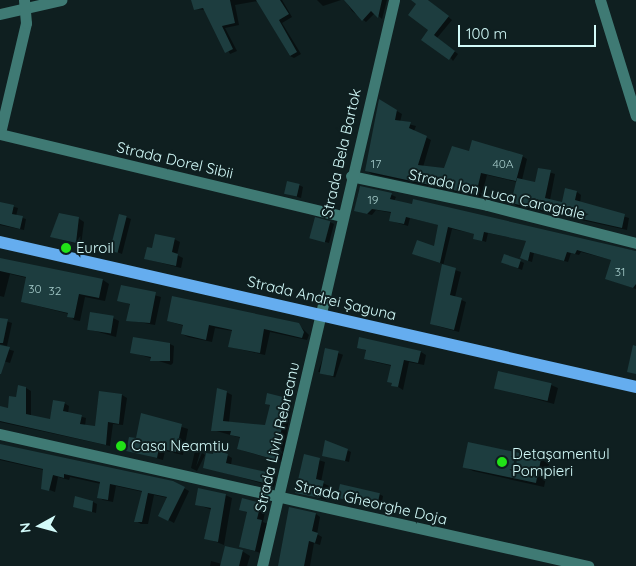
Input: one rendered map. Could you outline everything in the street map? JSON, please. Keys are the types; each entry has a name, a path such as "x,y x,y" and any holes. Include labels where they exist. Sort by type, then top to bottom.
{"main road":[{"name":"Strada Andrei Șaguna","path":"0,242 636,387"}],"street":[{"path":"0,14 25,3 61,0"},
{"name":"Strada Bela Bartok","path":"320,314 394,0"},
{"path":"600,0 636,116"},
{"path":"0,134 26,23 25,3"},
{"name":"Strada Dorel Sibii","path":"0,134 342,216"},
{"name":"Strada Ion Luca Caragiale","path":"351,176 487,205 636,243"},
{"name":"Strada Liviu Rebreanu","path":"262,566 320,314"},
{"name":"Strada Gheorghe Doja","path":"0,434 588,566"}],"building":[{"path":"191,0 230,0 235,23 222,26 233,49 225,53 203,8 194,10"},
{"path":"256,0 280,0 289,14 279,20 297,52 290,56"},
{"path":"344,0 382,0 378,18 371,11 362,21"},
{"path":"411,0 428,0 449,16 434,35 455,51 449,60 421,40 428,30 408,15 416,4"},
{"path":"379,99 397,110 395,120 411,122 409,128 427,136 418,165 444,168 452,146 469,151 472,140 523,155 516,181 481,173 476,195 365,171"},
{"path":"538,168 551,170 545,198 562,202 565,188 577,191 575,200 625,214 622,228 511,203 517,178 535,182"},
{"path":"287,181 300,184 297,197 284,194"},
{"path":"360,186 392,193 390,199 412,204 413,199 636,251 636,284 633,288 605,279 611,260 577,250 575,254 567,252 564,261 530,252 528,261 520,258 526,241 484,232 482,241 473,239 474,234 448,227 440,263 412,254 417,240 434,246 438,225 406,217 404,224 389,221 391,212 372,209 367,214 354,211"},
{"path":"0,202 14,205 12,214 23,216 20,229 0,224"},
{"path":"59,213 79,217 76,243 50,237"},
{"path":"119,214 127,216 118,253 110,251"},
{"path":"315,217 330,221 325,242 309,238"},
{"path":"155,234 175,238 172,252 178,254 176,266 144,259 147,247 152,248"},
{"path":"504,254 521,260 518,268 501,263"},
{"path":"0,258 103,279 99,298 79,294 74,318 67,317 68,313 21,302 26,277 0,271"},
{"path":"442,264 456,268 450,295 462,298 454,330 430,324"},
{"path":"121,285 156,292 150,323 126,321 130,304 117,301"},
{"path":"172,296 299,323 304,332 302,338 264,329 260,353 228,347 232,330 209,325 206,340 181,334 183,325 167,321"},
{"path":"90,312 114,316 111,334 87,330"},
{"path":"0,318 8,319 3,343 0,343"},
{"path":"133,337 170,343 170,361 150,361 151,357 130,353"},
{"path":"359,337 421,351 418,363 404,360 398,387 391,386 392,383 387,382 391,365 364,359 366,350 357,348"},
{"path":"0,345 10,347 1,374 0,374"},
{"path":"633,345 636,346 636,374 627,372"},
{"path":"325,348 339,351 333,376 320,373"},
{"path":"498,371 552,383 548,401 494,389"},
{"path":"18,385 26,387 26,414 50,419 53,400 65,402 63,411 82,415 80,424 95,426 99,391 122,394 119,424 108,422 106,445 0,421 0,406 8,408 9,396 16,397"},
{"path":"217,388 227,391 223,421 265,425 270,405 265,404 267,393 287,398 276,460 237,449 240,437 230,435 231,431 211,431"},
{"path":"141,413 182,424 176,452 159,448 157,458 126,451 129,437 136,438"},
{"path":"325,440 348,449 345,461 322,456"},
{"name":"Detașamentul Pompieri","path":"468,442 541,458 536,483 463,467"},
{"path":"0,444 173,481 185,487 168,521 158,516 167,497 148,493 142,522 134,522 142,491 110,484 108,500 97,498 100,482 64,474 64,478 53,475 49,491 41,489 43,469 0,459"},
{"path":"214,450 228,454 226,463 271,473 268,484 203,468 206,453 213,454"},
{"path":"304,454 320,458 316,479 324,481 320,498 295,493"},
{"path":"340,484 380,493 377,507 337,498"},
{"path":"198,488 226,494 218,542 204,539 211,508 195,505"},
{"path":"75,496 93,501 92,512 73,507"},
{"path":"242,498 261,503 257,519 262,520 255,551 239,547 247,512 239,510"},
{"path":"289,507 316,513 312,531 318,533 315,543 309,541 304,566 278,566"},
{"path":"225,546 243,550 239,566 220,566"}],"place":[{"name":"Euroil","path":"66,248"},
{"name":"Casa Neamtiu","path":"121,446"},
{"name":"Detașamentul Pompieri","path":"502,462"}]}
